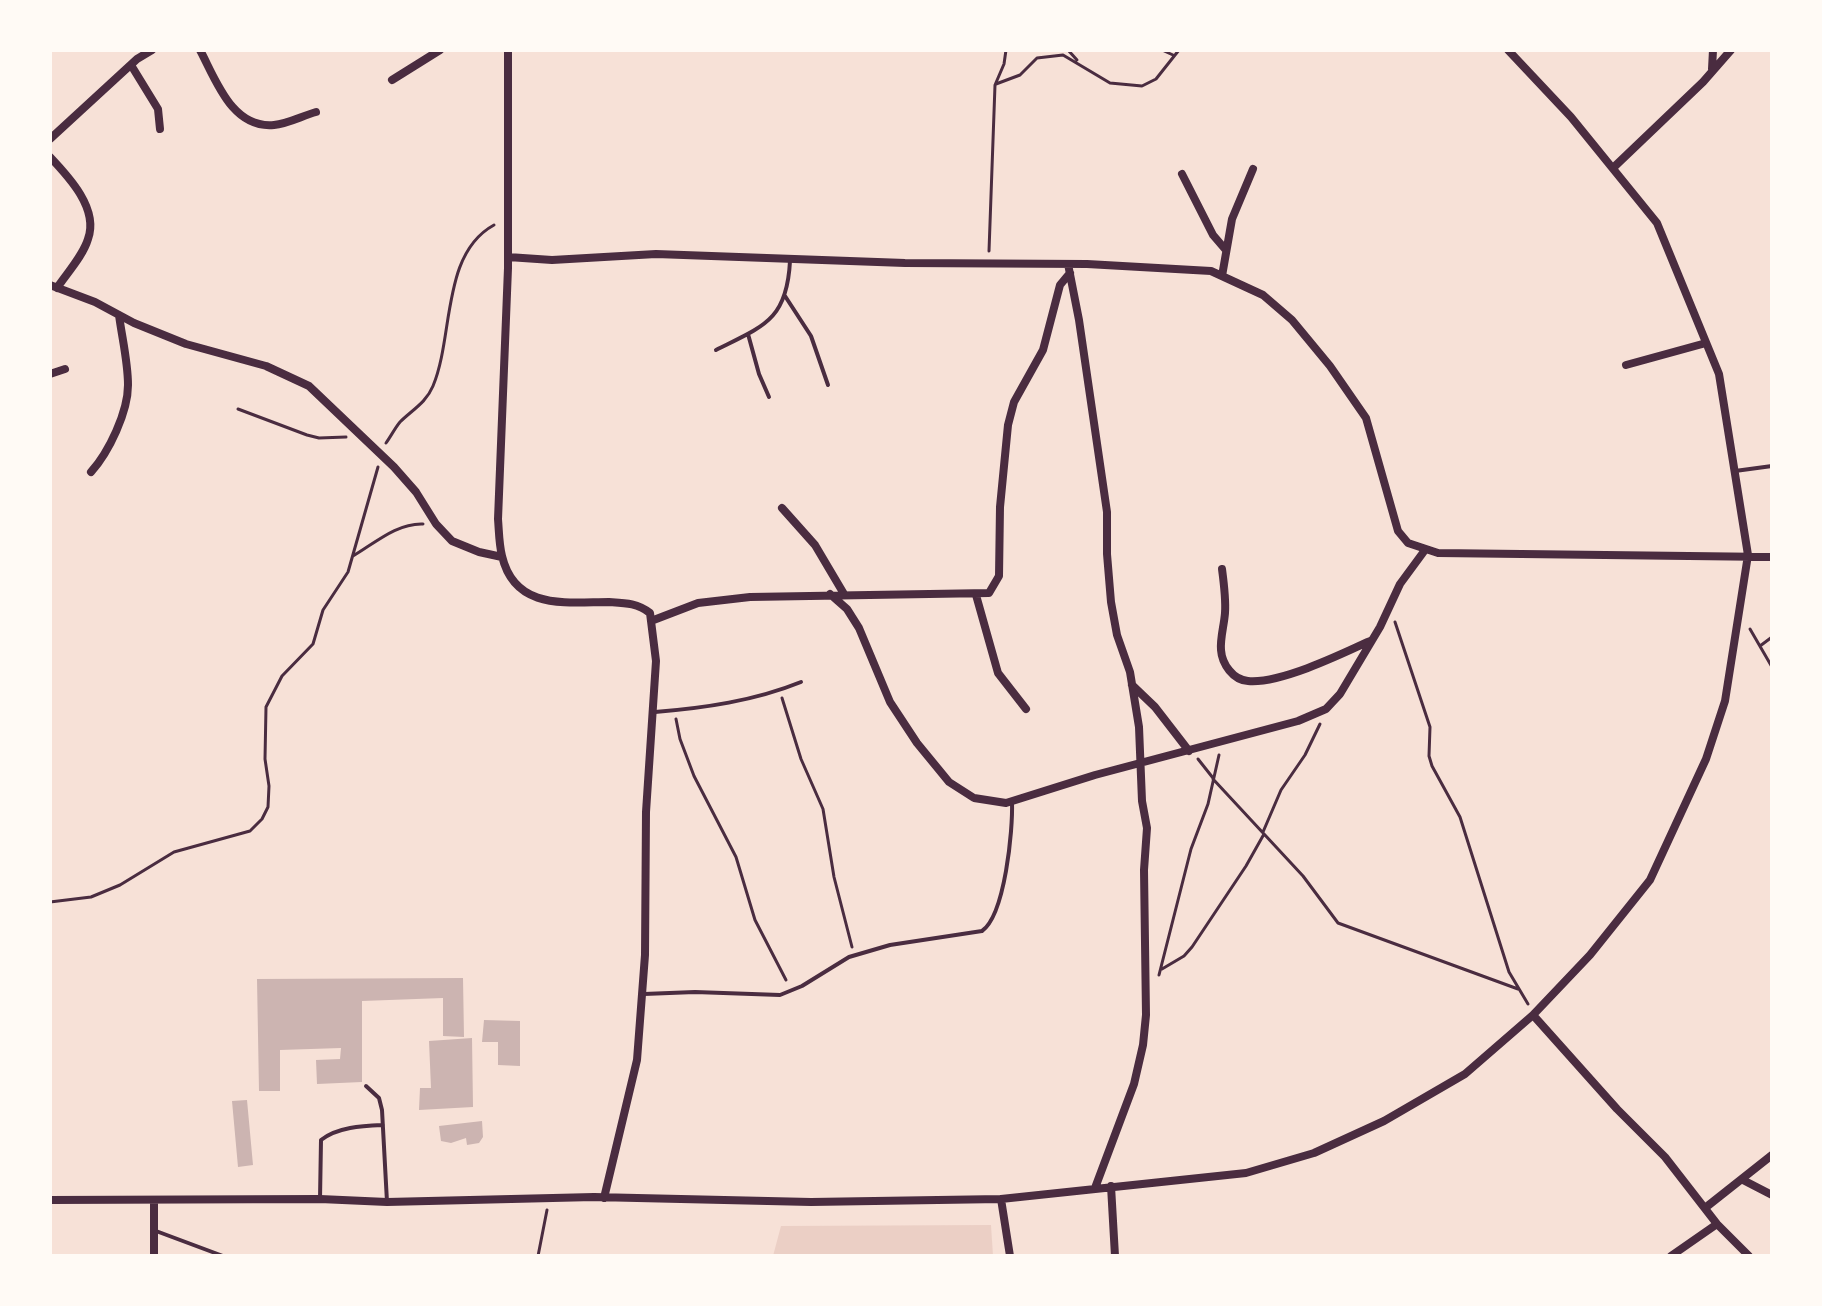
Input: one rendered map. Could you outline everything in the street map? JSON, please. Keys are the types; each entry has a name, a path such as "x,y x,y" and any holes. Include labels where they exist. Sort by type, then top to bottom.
{"street":[{"path":"50,139 131,65 152,50"},
{"path":"200,50 235,111 247,121 276,125 316,112"},
{"path":"392,80 440,50"},
{"path":"508,50 508,257 498,519 502,557 511,577 533,597 556,603 630,603 642,607 650,613 656,661 646,812 645,955 637,1060 604,1198"},
{"path":"50,1200 320,1199 387,1202 604,1198 811,1202 1001,1199 1246,1173 1314,1153 1384,1121 1465,1074 1534,1013 1590,955 1650,880 1706,759 1725,701 1748,555 1719,374 1657,223 1571,117 1508,50"},
{"path":"1712,71 1713,50"},
{"path":"1613,168 1731,50"},
{"path":"131,65 158,109 160,129"},
{"path":"50,157 82,198 91,220 88,240 54,286 186,344 266,366 309,386 381,454 416,492 436,524 452,541 502,557"},
{"path":"1222,276 1232,219 1253,169"},
{"path":"1182,174 1213,235 1225,249"},
{"path":"508,257 552,260 656,254 1211,271 1263,295 1292,320 1330,366 1366,418 1398,531 1408,543 1425,550 1457,554 1772,557"},
{"path":"651,621 698,603 750,597 989,593 999,576 1000,507 1008,425 1014,402 1043,350 1060,285 1069,268"},
{"path":"1069,268 1107,512 1111,602 1139,727 1142,801 1147,828 1144,870 1146,1015 1134,1084 1095,1188"},
{"path":"91,472 107,451 126,401 127,371 119,315"},
{"path":"1626,365 1706,343"},
{"path":"50,374 65,369"},
{"path":"782,508 815,545 844,594"},
{"path":"830,594 847,609 859,628 890,702 922,750 949,782 974,798 1006,803 1298,721 1326,709 1340,694 1373,640 1400,584 1425,550"},
{"path":"1222,569 1225,611 1221,653 1227,669 1238,678 1248,681 1323,664 1373,640"},
{"path":"976,595 998,673 1026,709"},
{"path":"1132,685 1191,750"},
{"path":"1534,1013 1617,1109 1665,1157 1717,1224 1749,1256"},
{"path":"1705,1208 1772,1155"},
{"path":"1743,1180 1772,1195"},
{"path":"1111,1186 1115,1256"},
{"path":"1001,1199 1010,1256"},
{"path":"154,1201 154,1256"},
{"path":"1671,1256 1717,1224"}],"lane":[{"path":"716,350 771,318 785,296 790,259"},
{"path":"785,296 811,336 828,385"},
{"path":"748,334 769,397"},
{"path":"1735,471 1772,466"},
{"path":"653,713 754,697 801,682"},
{"path":"642,995 695,992 780,995 855,955 890,945 987,929 1010,855 1012,801"},
{"path":"366,1086 379,1098 387,1202"},
{"path":"320,1199 321,1140 338,1131 383,1125"},
{"path":"154,1230 223,1256"}],"path":[{"path":"988,263 996,84 1006,50"},
{"path":"1068,50 1079,63"},
{"path":"1162,50 1174,56"},
{"path":"996,84 1020,75 1032,61 1045,55 1063,55 1110,83 1142,86 1156,79 1179,50"},
{"path":"50,902 91,897 120,885 174,852 250,831 262,819 268,807 269,786 265,759 266,707 282,676 313,644 323,610 348,572 381,454 399,423 428,396 434,383 457,272 470,245 486,230 508,218"},
{"path":"238,409 319,438 366,438"},
{"path":"353,556 396,529 423,524"},
{"path":"1389,608 1430,727 1429,756 1432,766 1460,817 1509,972 1534,1013"},
{"path":"1740,614 1772,667"},
{"path":"1760,646 1772,637"},
{"path":"780,690 801,759 823,809 834,877 855,955"},
{"path":"1160,970 1184,956 1192,947 1246,866 1281,790 1305,755 1326,709"},
{"path":"674,711 680,739 694,776 736,857 755,920 791,991"},
{"path":"1158,981 1222,742"},
{"path":"1191,750 1213,779 1303,876 1338,923 1518,989"},
{"path":"538,1256 549,1198"}],"shaded area":[{"path":"991,1225 993,1256 773,1256 781,1226"}],"building":[{"path":"463,978 464,1037 443,1036 443,998 362,1001 362,1082 317,1084 316,1060 340,1059 341,1048 280,1050 280,1091 259,1091 257,979"},
{"path":"484,1020 520,1021 520,1066 498,1065 498,1042 482,1042"},
{"path":"472,1038 473,1107 419,1110 420,1088 431,1088 429,1041"},
{"path":"247,1100 253,1165 238,1167 232,1101"},
{"path":"482,1121 483,1137 479,1143 467,1145 466,1138 451,1143 441,1141 439,1126"}]}
